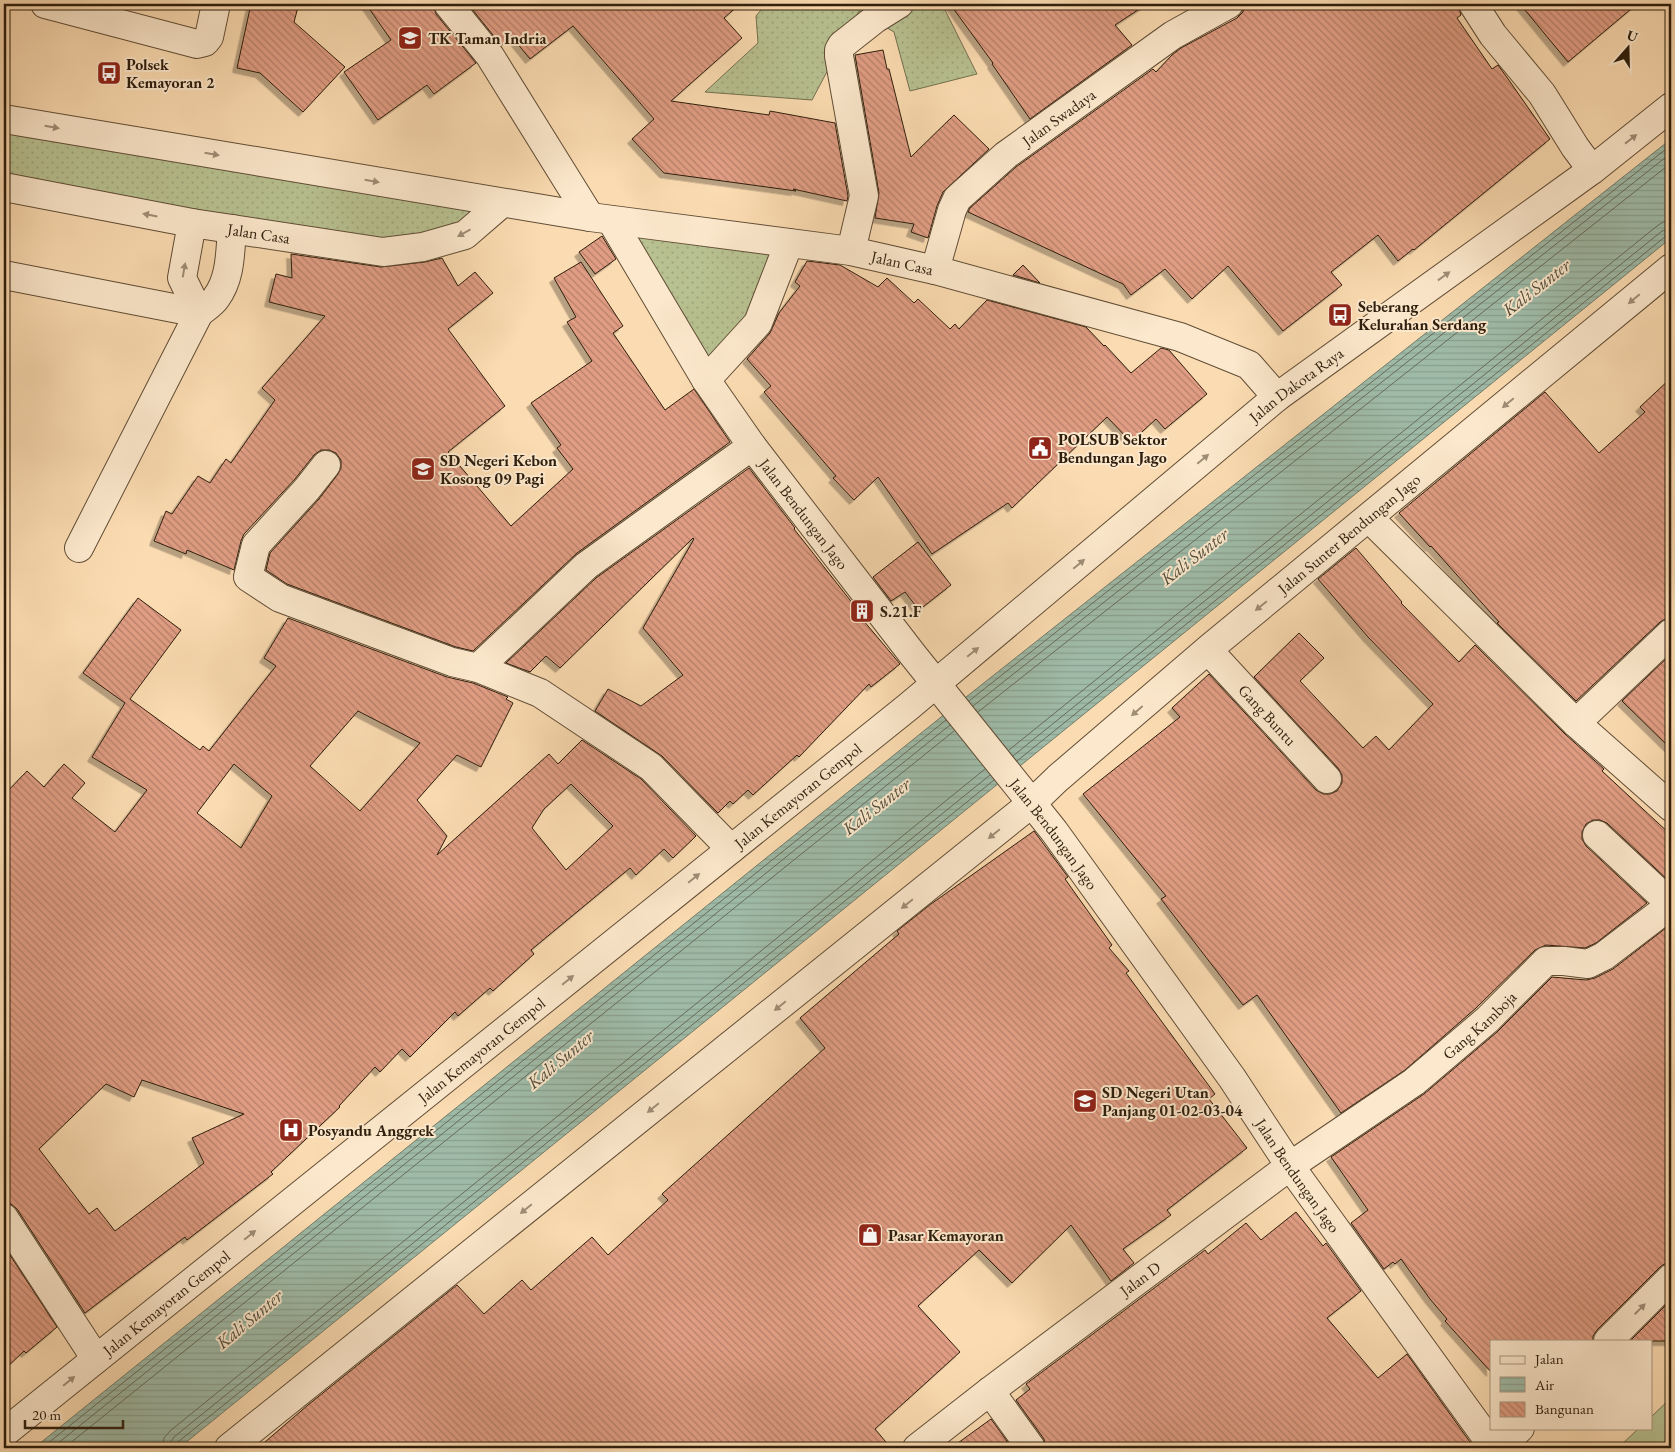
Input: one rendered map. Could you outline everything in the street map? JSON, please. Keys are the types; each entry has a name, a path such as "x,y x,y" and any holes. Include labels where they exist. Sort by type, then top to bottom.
{"street":[{"path":"44,4 197,44 204,42 209,37 216,4"},
{"name":"Jalan Bendungan Jago","path":"448,4 490,56 752,446 939,688 1032,803 1232,1078 1290,1166 1494,1448"},
{"path":"850,252 864,196 839,50 842,45 875,19 899,4"},
{"name":"Jalan Swadaya","path":"934,270 952,210 958,199 1006,155 1173,35 1229,4"},
{"path":"1473,4 1494,35 1542,94 1575,147 1592,170"},
{"name":"Jalan Dakota Raya","path":"939,688 1277,397 1592,170 1671,108"},
{"name":"Jalan Casa","path":"4,119 600,219 850,252 934,270 1180,337 1249,365 1277,397"},
{"name":"Jalan Casa","path":"4,187 192,223 383,252 423,247 465,235 502,203"},
{"path":"192,223 182,278 199,313"},
{"path":"79,548 199,313 215,299 223,288 230,264 232,229"},
{"path":"706,380 758,323 789,244"},
{"name":"Jalan Sunter Bendungan Jago","path":"1032,803 1058,778 1208,650 1671,268"},
{"path":"4,275 199,313"},
{"path":"478,668 586,566 752,446"},
{"path":"326,465 307,490 256,545 248,577 280,598 452,662 478,668 540,692 651,767 731,849"},
{"path":"1369,518 1576,723 1671,808"},
{"path":"1576,723 1671,633"},
{"name":"Gang Buntu","path":"1208,650 1327,779"},
{"name":"Jalan Kemayoran Gempol","path":"4,1433 908,707 939,688"},
{"path":"229,1448 1032,803"},
{"path":"1597,835 1671,904"},
{"name":"Gang Kamboja","path":"1290,1166 1414,1082 1487,1020 1546,961 1588,964 1604,956 1671,904"},
{"name":"Jalan D","path":"917,1448 1290,1166"},
{"path":"4,1218 96,1359"},
{"path":"1609,1340 1671,1278"},
{"path":"990,1391 1031,1448"},
{"path":"1500,1448 1518,1430"}],"green space":[{"path":"766,4 942,4 977,74 910,91 894,32 859,11 812,100 705,92 758,43 756,16"},
{"path":"4,119 502,203 423,247 4,186"},
{"path":"611,220 789,243 758,323 706,380"},
{"path":"1671,1398 1671,1448 1618,1448 1637,1430 1652,1430 1652,1416"}],"water":[{"name":"Kali Sunter","path":"1671,139 1671,238 179,1448 34,1448 956,705"}],"building":[{"path":"251,4 281,4 298,7 294,22 345,67 303,112 260,73 237,68"},
{"path":"366,4 433,4 436,14 476,63 434,94 427,85 378,120 344,72 391,40"},
{"path":"468,4 740,4 724,18 742,38 671,101 769,115 770,111 835,123 848,196 847,201 793,189 796,191 664,173 632,139 654,119 573,26 530,59 512,37 501,45"},
{"path":"950,4 1147,4 1115,25 1132,45 1030,119 993,63"},
{"path":"1245,4 1458,4 1461,15 1457,18 1492,69 1498,65 1550,139 1398,261 1378,235 1331,272 1342,285 1283,331 1228,266 1192,299 1165,269 1131,295 1123,284 968,212 970,208 1016,167 1153,69 1156,72 1181,48 1237,18 1243,12"},
{"path":"1520,4 1637,4 1568,62"},
{"path":"883,50 911,157 954,115 989,149 943,192 928,238 911,232 914,224 875,218 879,193 855,55"},
{"path":"602,236 616,259 595,274 579,252"},
{"path":"291,254 381,267 442,258 458,286 475,272 493,293 448,329 505,406 448,452 511,526 573,469 557,448 561,445 531,403 592,361 567,322 576,317 554,278 581,262 623,326 613,333 665,410 694,389 730,442 577,553 473,651 456,647 287,584 266,570 270,553 319,499 338,474 341,468 341,460 336,453 329,450 321,450 314,455 295,479 244,534 234,570 187,550 186,554 154,541 166,511 172,514 198,476 210,483 226,459 231,463 275,400 262,388 325,316 269,302 276,274 292,278"},
{"path":"807,261 840,265 878,287 887,278 914,303 918,299 950,329 955,324 959,329 987,300 1086,327 1131,373 1161,348 1169,350 1207,394 1165,429 1156,419 1131,442 1107,417 1012,508 1008,503 932,554 878,477 854,500 833,478 836,476 764,392 771,386 747,359 770,333 779,313 800,286 795,282"},
{"path":"1023,265 1040,283 1013,275"},
{"path":"1671,378 1671,618 1660,622 1576,701 1497,623 1499,622 1399,513 1545,392 1599,453 1645,412 1640,407"},
{"path":"749,468 865,619 863,620 900,664 871,687 869,684 799,757 797,755 753,795 748,790 733,804 730,801 718,813 662,756 595,711 608,689 641,706 683,675 643,628 693,538 560,668 546,656 530,672 506,663 596,578"},
{"path":"918,542 951,585 919,610 905,592 891,601 873,577"},
{"path":"1356,548 1401,603 1459,662 1475,645 1565,734 1604,769 1602,771 1671,835 1671,883 1607,823 1593,820 1586,824 1582,832 1582,839 1586,846 1647,903 1596,943 1585,948 1546,945 1535,950 1476,1008 1405,1070 1341,1113 1257,995 1243,1005 1161,899 1166,896 1083,794 1180,717 1172,708 1209,674 1316,790 1323,794 1337,791 1342,783 1342,775 1338,768 1254,677 1299,633 1324,658 1300,681 1363,748 1376,736 1389,750 1433,704 1368,637 1318,579"},
{"path":"138,598 181,630 130,699 200,750 203,746 209,751 276,666 264,658 288,618 447,677 473,683 508,697 506,699 513,703 481,767 457,755 417,800 447,836 437,855 549,754 558,764 582,740 641,779 696,836 673,858 664,849 636,875 630,868 531,950 534,954 493,991 490,988 458,1016 455,1012 410,1057 402,1049 380,1072 375,1067 340,1107 271,1172 273,1174 187,1240 185,1237 85,1313 17,1209 11,1204 4,1202 4,795 27,771 44,787 64,764 85,783 72,798 115,832 147,790 92,757 125,703 83,673","holes":["358,711 420,743 360,811 310,766","234,764 272,796 241,848 197,813","571,784 613,826 566,870 532,828 544,809","142,1080 244,1114 192,1138 204,1163 115,1231 97,1208 89,1214 39,1149 106,1084 134,1097"]},
{"path":"1671,654 1671,749 1622,701"},
{"path":"1034,831 1068,877 1065,879 1112,945 1109,948 1129,971 1126,973 1215,1094 1209,1099 1247,1148 1167,1210 1171,1215 1123,1249 1134,1263 1111,1281 1071,1225 1012,1283 979,1250 918,1306 960,1352 875,1429 891,1448 258,1448 308,1405 457,1285 484,1314 522,1280 531,1290 592,1237 608,1255 668,1200 662,1194 825,1048 800,1018 899,934 897,931 931,904"},
{"path":"1671,924 1671,1263 1666,1263 1660,1267 1597,1330 1593,1340 1490,1340 1490,1371 1445,1321 1447,1319 1401,1259 1384,1269 1351,1223 1368,1210 1331,1157 1424,1094 1497,1032 1552,977 1586,980 1595,978 1613,969"},
{"path":"1296,1212 1323,1246 1326,1243 1361,1291 1327,1318 1378,1378 1407,1354 1470,1442 1462,1448 1046,1448 1044,1439 1016,1400 1030,1389 1026,1384 1205,1250 1208,1254 1246,1223 1261,1240"},
{"path":"4,1246 57,1327 26,1353 24,1351 4,1370"},
{"path":"1671,1300 1671,1341 1631,1340"},
{"path":"991,1419 1012,1448 951,1448"}],"place":[{"name":"TK Taman Indria","path":"410,38"},
{"name":"Polsek Kemayoran 2","path":"109,73"},
{"name":"Seberang Kelurahan Serdang","path":"1340,315"},
{"name":"POLSUB Sektor Bendungan Jago","path":"1040,448"},
{"name":"SD Negeri Kebon Kosong 09 Pagi","path":"423,469"},
{"name":"S.21.F","path":"862,611"},
{"name":"SD Negeri Utan Panjang 01-02-03-04","path":"1085,1101"},
{"name":"Posyandu Anggrek","path":"291,1130"},
{"name":"Pasar Kemayoran","path":"870,1235"}]}
